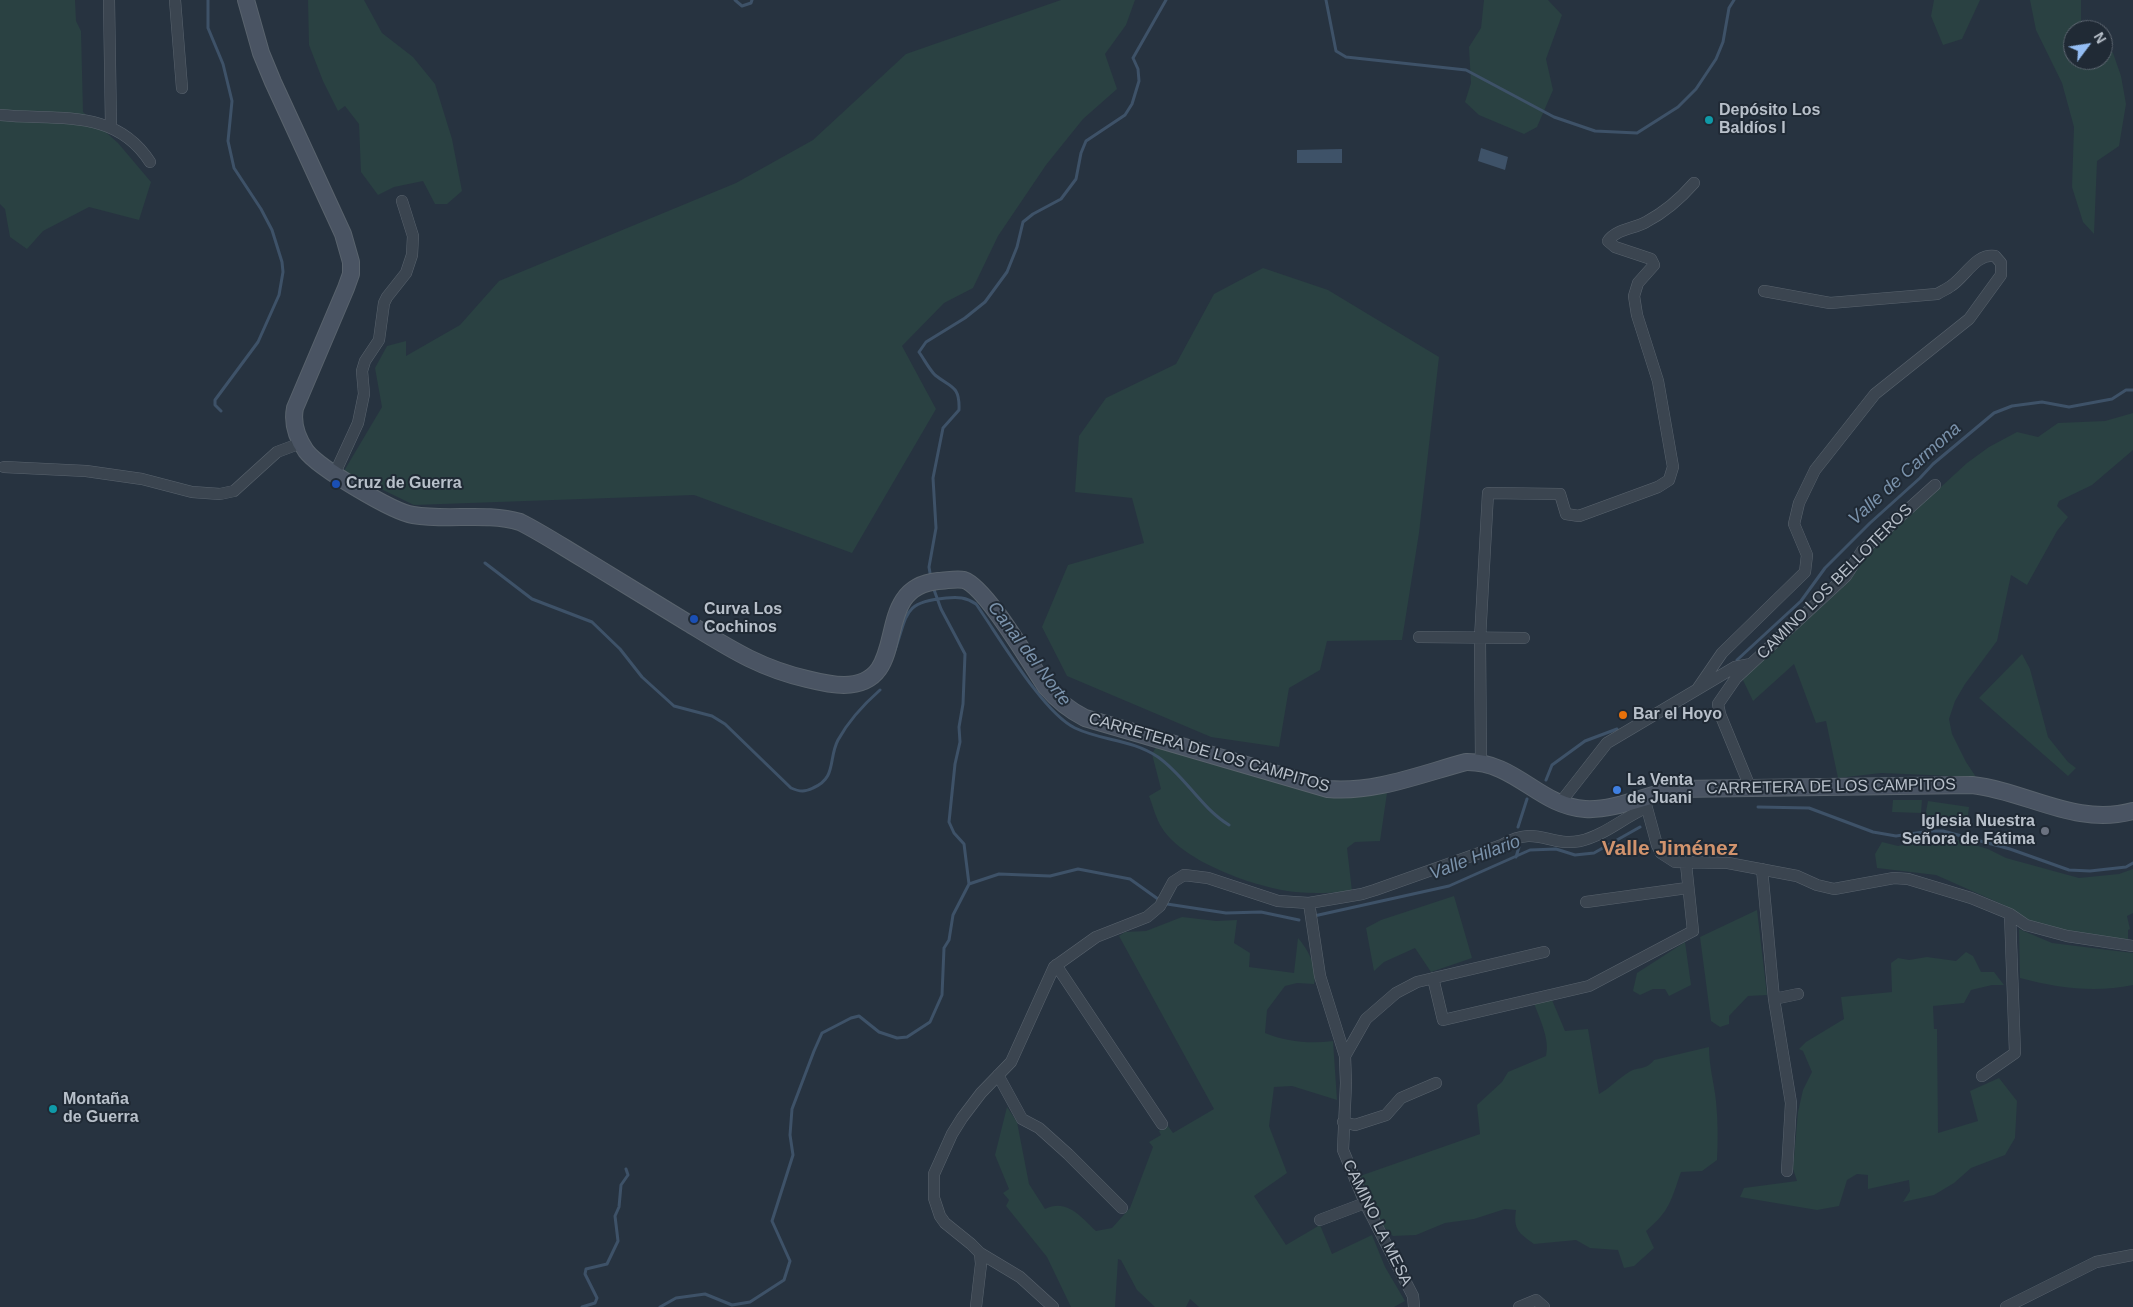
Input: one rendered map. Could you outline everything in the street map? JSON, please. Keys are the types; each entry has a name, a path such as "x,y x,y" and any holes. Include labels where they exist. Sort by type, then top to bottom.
{"main road":[{"name":"CARRETERA DE LOS CAMPITOS","path":"246,0 253,28 270,75 335,216 351,262 351,274 346,288 295,408 295,425 301,443 311,456 334,473 399,511 412,515 493,517 520,522 745,658 781,672 823,683 850,684 863,681 873,675 885,658 895,619 901,604 910,590 924,582 959,579 970,583 982,592 1046,687 1058,700 1085,718 1328,790 1347,791 1370,788 1466,762 1481,762 1506,770 1520,781 1560,803 1584,809 1645,802 1678,789 1972,785 1989,787 2070,812 2109,816 2133,811"}],"street":[{"path":"109,0 111,126"},
{"path":"175,0 182,88"},
{"path":"0,115 72,118 111,126 136,144 150,162"},
{"path":"1481,762 1480,639 1488,493 1560,494 1566,514 1579,516 1658,487 1669,480 1673,467 1658,381 1634,296 1638,283 1654,265 1651,258 1614,248 1608,241 1612,235 1646,223 1679,201 1694,183"},
{"path":"334,473 358,423 364,394 362,380 365,361 379,340 384,303 406,273 412,255 413,236 402,201"},
{"path":"1698,688 1722,653 1805,572 1806,555 1794,524 1799,502 1815,470 1875,394 1969,319 2001,275 2001,263 1995,256 1988,255 1980,258 1952,286 1937,294 1830,303 1764,291"},
{"path":"4,467 86,471 135,478 192,492 220,494 234,491 277,452 301,443"},
{"name":"CAMINO LOS BELLOTEROS","path":"1750,787 1718,709 1718,704 1736,678 1846,576 1862,551 1935,484"},
{"path":"1419,637 1524,638"},
{"path":"1560,803 1607,743 1735,666 1753,663"},
{"path":"1053,1307 1020,1277 980,1254 971,1244 945,1223 940,1216 934,1198 932,1181 943,1151 962,1118 1011,1062 1052,969 1056,964 1096,937 1147,917 1160,906 1173,882 1184,875 1208,878 1278,901 1309,903 1375,890 1502,845 1518,836 1528,834 1561,840 1578,841 1586,839 1630,815 1645,802 1661,853 1675,862 1686,864 1728,863 1762,869 1797,876 1828,889 1894,878 1908,879 1971,898 2010,914 2026,925 2067,936 2133,946"},
{"path":"1433,978 1443,1020 1589,986 1693,931 1686,864"},
{"path":"1762,869 1774,999 1790,1103 1787,1171"},
{"path":"1586,902 1688,888"},
{"name":"CAMINO LA MESA","path":"1309,903 1320,976 1345,1056 1346,1083 1343,1150 1365,1203 1412,1296 1414,1307"},
{"path":"1982,1076 2015,1053 2010,914"},
{"path":"1345,1056 1366,1019 1396,993 1417,982 1544,952"},
{"path":"1056,964 1162,1124"},
{"path":"1774,999 1798,994"},
{"path":"998,1075 1022,1119 1039,1128 1122,1208"},
{"path":"1343,1122 1355,1125 1386,1115 1401,1098 1436,1083"},
{"path":"1320,1220 1365,1203"},
{"path":"976,1307 981,1264 980,1254"},
{"path":"2006,1307 2096,1262 2133,1255"},
{"path":"1518,1307 1536,1300 1544,1307"}],"green space":[{"path":"0,0 75,0 76,21 81,31 83,112 118,143 151,182 139,220 89,207 43,231 27,249 10,237 5,209 0,204"},
{"path":"308,0 364,0 382,33 413,57 435,84 452,139 462,191 447,204 435,204 423,181 394,187 378,195 361,172 359,124 345,106 338,111 323,81 309,45"},
{"path":"1061,0 1135,0 1126,25 1105,54 1117,89 1083,119 1046,165 998,236 973,288 944,303 902,346 936,409 852,553 694,495 414,505 344,471 382,407 375,368 387,346 406,341 406,356 460,325 499,281 736,183 813,140 906,54"},
{"path":"1484,0 1548,0 1562,15 1546,59 1553,90 1537,127 1524,134 1479,115 1465,102 1471,83 1469,47 1481,28"},
{"path":"1934,0 1980,0 1962,39 1943,45 1931,16"},
{"path":"2030,0 2081,0 2081,20 2063,20 2063,70 2113,70 2113,53 2121,76 2126,104 2119,146 2097,161 2094,234 2083,222 2072,187 2074,127 2062,83 2036,30"},
{"path":"1263,268 1328,290 1439,357 1419,533 1402,640 1327,641 1320,670 1289,688 1279,747 1211,737 1067,676 1042,627 1068,565 1144,543 1132,498 1075,492 1079,436 1106,398 1176,364 1214,294"},
{"path":"2133,413 2133,450 2092,485 2059,501 2057,506 2068,517 2057,531 2027,585 2011,575 1997,641 1965,684 1955,701 1949,719 1952,734 1976,777 1881,773 1838,778 1826,721 1816,723 1794,664 1753,701 1742,678 1848,582 1869,553 1967,463 1989,447 2017,432 2038,437 2058,423 2105,421"},
{"path":"2022,654 2030,669 2048,737 2068,762 2076,768 2068,776 1979,698"},
{"path":"1157,745 1206,763 1253,771 1347,798 1387,793 1380,841 1355,842 1347,848 1352,891 1309,893 1261,885 1222,871 1186,852 1162,828 1149,796 1161,789 1152,754"},
{"path":"1893,800 1922,800 1921,813 1892,812"},
{"path":"1928,801 1969,807 1967,823 1925,817"},
{"path":"1936,837 1955,839 1988,849 2006,858 2079,878 2119,874 2133,869 2133,913 2127,916 2130,929 2128,930 2128,939 2068,933 2027,920 2006,906 1936,875 1877,868 1875,854 1882,842 1898,846"},
{"path":"1454,896 1472,958 1431,972 1415,948 1384,962 1374,971 1366,928 1381,920"},
{"path":"1757,910 1767,995 1748,996 1729,1016 1729,1024 1720,1027 1711,1021 1700,937"},
{"path":"1182,917 1216,921 1237,920 1234,943 1250,953 1249,967 1294,973 1298,938 1305,947 1314,965 1314,984 1297,983 1285,986 1267,1010 1265,1033 1299,1042 1333,1041 1337,1100 1292,1086 1274,1087 1269,1126 1287,1173 1254,1196 1286,1245 1320,1225 1332,1254 1372,1235 1385,1267 1405,1301 1394,1307 1199,1307 1190,1299 1186,1307 1155,1307 1137,1290 1121,1260 1118,1259 1115,1307 1071,1307 1047,1257 1006,1206 1009,1200 1003,1193 1009,1189 995,1155 1007,1107 1017,1122 1029,1184 1045,1209 1053,1206 1067,1207 1096,1231 1112,1228 1130,1208 1153,1147 1149,1142 1161,1135 1159,1131 1168,1126 1173,1133 1214,1109 1119,936 1125,932 1146,931"},
{"path":"2019,929 2052,943 2133,953 2133,985 2090,989 2062,987 2020,978"},
{"path":"1685,942 1691,985 1669,996 1665,989 1653,989 1640,995 1633,991 1637,973"},
{"path":"1966,952 1973,956 1981,972 1994,972 2004,985 1992,985 1971,990 1964,1003 1933,1006 1934,1029 1937,1029 1938,1133 1978,1121 1970,1091 1999,1078 2017,1101 2015,1138 2005,1155 1971,1168 1954,1183 1934,1195 1903,1202 1910,1191 1909,1180 1868,1189 1868,1175 1857,1174 1847,1180 1839,1206 1817,1210 1740,1197 1744,1188 1797,1181 1793,1169 1798,1112 1803,1090 1812,1072 1803,1051 1799,1049 1806,1042 1844,1019 1841,997 1892,992 1891,963 1898,958 1909,960 1927,957 1956,961"},
{"path":"1552,1000 1565,1031 1588,1029 1599,1094 1629,1072 1648,1066 1654,1060 1709,1047 1717,1108 1717,1160 1702,1171 1681,1172 1672,1198 1665,1211 1646,1231 1654,1248 1634,1266 1624,1268 1618,1250 1590,1248 1576,1240 1534,1244 1524,1237 1516,1227 1516,1210 1505,1209 1474,1219 1445,1223 1416,1235 1393,1236 1381,1224 1357,1177 1480,1134 1477,1105 1502,1082 1508,1072 1546,1056 1546,1036 1534,1003"}],"water":[{"path":"1481,148 1508,157 1505,170 1478,161"},
{"path":"1342,149 1342,163 1297,163 1297,150"}],"waterway":[{"name":"Canal del Norte","path":"208,0 208,28 223,64 232,101 228,141 234,168 261,209 272,230 282,262 283,272 279,295 258,342 215,400 215,405 221,411"},
{"path":"735,0 742,6 751,3 752,0"},
{"path":"931,579 929,567 936,528 933,478 943,428 959,410 959,402 956,391 935,375 919,352 926,342 965,318 985,302 1007,272 1017,247 1023,222 1033,214 1061,199 1076,179 1081,153 1086,141 1125,115 1132,104 1139,81 1138,69 1133,58 1166,0"},
{"path":"1326,0 1336,51 1346,57 1466,70 1554,117 1595,131 1637,133 1678,107 1696,89 1716,59 1723,42 1729,8 1734,0"},
{"name":"Valle de Carmona","path":"1737,660 1801,601 1825,568 1870,523 1933,464 1994,413 2012,406 2042,402 2069,407 2112,399 2126,390 2133,390"},
{"name":"Canal del Norte","path":"485,563 532,599 592,622 620,649 642,677 674,706 712,716 725,724 791,788 797,790 810,789 821,784 826,779 831,767 835,747 842,733 857,713 880,690"},
{"path":"933,587 941,609 965,654 963,704 959,727 960,742 955,764 949,822 954,833 964,844 969,884"},
{"name":"Canal del Norte","path":"895,650 906,618 914,606 946,598 969,600 976,604 1035,690 1062,720 1085,732 1127,743 1158,757 1177,773 1210,810 1229,825"},
{"name":"Valle de Carmona","path":"1546,780 1552,765 1585,741 1617,729"},
{"path":"1518,827 1527,799"},
{"name":"Valle Hilario","path":"1758,807 1809,808 1873,832 1896,836 1943,831 2010,849 2069,870 2090,871 2126,867 2133,863"},
{"name":"Valle Hilario","path":"1314,916 1449,886 1530,850 1556,849 1575,855 1594,853 1640,827"},
{"path":"1516,857 1519,847"},
{"name":"Valle Hilario","path":"660,1307 676,1298 705,1294 732,1305 750,1302 784,1280 790,1261 772,1221 793,1155 790,1135 792,1109 822,1033 851,1018 859,1016 879,1032 897,1038 907,1037 930,1022 942,995 944,948 949,940 953,915 969,884 999,874 1050,876 1078,869 1130,879 1158,899"},
{"name":"Valle Hilario","path":"1167,904 1226,913 1261,912 1299,920"},
{"path":"582,1307 595,1303 597,1298 585,1274 586,1269 607,1264 618,1241 615,1216 619,1207 621,1185 628,1175 626,1169"}],"place":[{"name":"Depósito Los Baldíos I","path":"1709,120"},
{"name":"Cruz de Guerra","path":"336,484"},
{"name":"Curva Los Cochinos","path":"694,619"},
{"name":"Bar el Hoyo","path":"1623,715"},
{"name":"La Venta de Juani","path":"1617,790"},
{"name":"Iglesia Nuestra Señora de Fátima","path":"2045,831"},
{"name":"Montaña de Guerra","path":"53,1109"}],"district":[{"name":"Valle Jiménez","path":"1670,849"}]}
